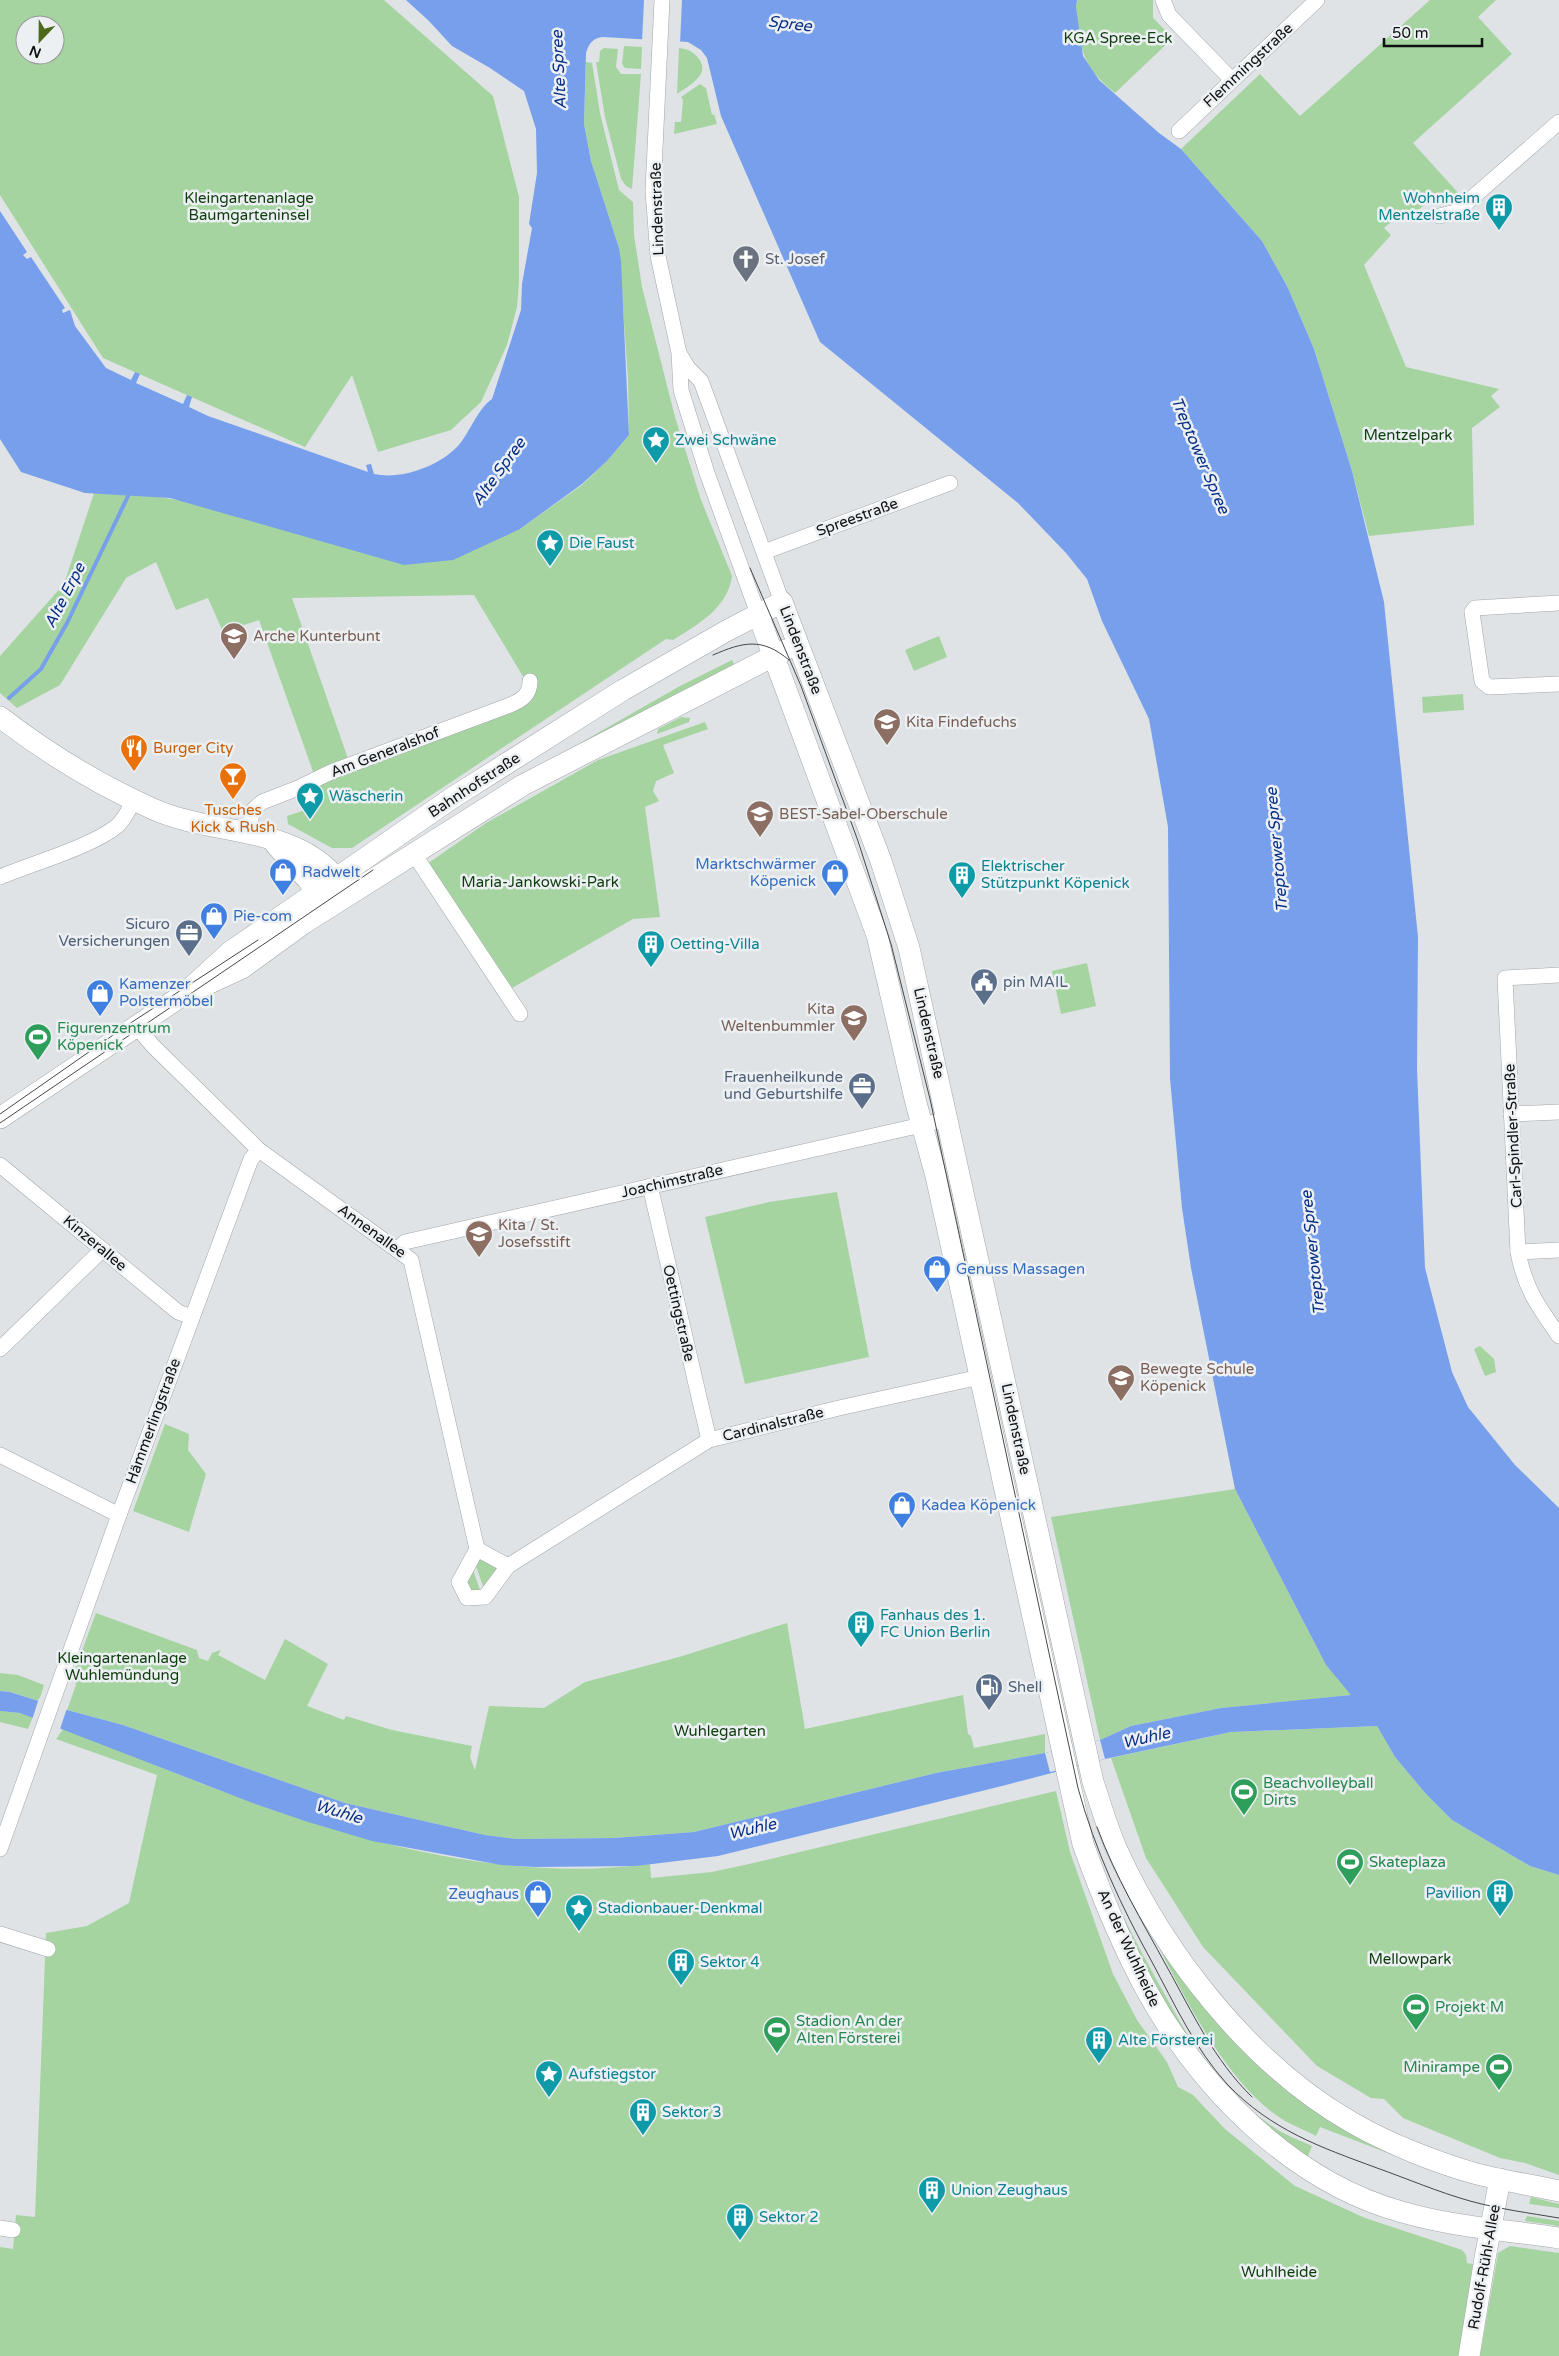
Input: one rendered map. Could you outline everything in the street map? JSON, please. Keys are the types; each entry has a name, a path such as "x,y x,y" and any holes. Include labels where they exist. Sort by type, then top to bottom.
{"main road":[{"name":"Bahnhofstraße","path":"0,1118 183,995 242,968 322,900 337,878 452,798 578,718 782,602"},
{"name":"Lindenstraße","path":"782,602 893,895 909,948 1087,1753"},
{"name":"Lindenstraße","path":"758,614 878,935 921,1124 936,1176 1063,1759"},
{"name":"Bahnhofstraße","path":"322,900 348,896 523,785 798,642"},
{"path":"0,717 60,759 134,800 192,823 248,832 291,847 324,864 337,878 348,896"},
{"path":"271,840 322,900"},
{"name":"An der Wuhlheide","path":"1087,1753 1093,1782 1116,1848 1157,1924 1193,1976 1252,2044 1301,2088 1352,2123 1429,2157 1477,2174 1559,2190"},
{"name":"An der Wuhlheide","path":"1063,1759 1083,1844 1126,1949 1147,1992 1183,2048 1235,2108 1282,2150 1308,2169 1353,2193 1401,2212 1458,2225 1559,2238"},
{"name":"Rudolf-Rühl-Allee","path":"1469,2356 1500,2179"}],"street":[{"name":"Lindenstraße","path":"662,0 654,215 658,256 679,353 681,390 688,416 758,614"},
{"path":"1163,0 1169,16 1232,80"},
{"name":"Flemmingstraße","path":"1179,131 1318,0"},
{"path":"1439,216 1456,212 1559,122"},
{"name":"Lindenstraße","path":"679,353 688,368 701,381 782,602"},
{"name":"Spreestraße","path":"764,552 950,483"},
{"path":"1559,603 1475,608 1472,612 1482,681 1489,687 1559,684"},
{"name":"Am Generalshof","path":"248,832 253,810 262,802 298,788 331,772 524,699 530,688 530,681"},
{"path":"0,876 98,838 117,826 126,816 134,800"},
{"path":"414,854 520,1014"},
{"name":"Carl-Spindler-Straße","path":"1559,976 1505,978 1518,1252 1522,1274 1531,1295 1559,1336"},
{"name":"Annenallee","path":"136,1026 153,1046 259,1150 399,1249 411,1260 477,1548"},
{"path":"1511,1114 1559,1112"},
{"name":"Joachimstraße","path":"399,1249 405,1242 948,1119"},
{"name":"Hämmerlingstraße","path":"0,1849 56,1696 68,1655 192,1317 251,1159 259,1150"},
{"name":"Kinzerallee","path":"0,1165 178,1312 192,1317"},
{"name":"Oettingstraße","path":"650,1186 709,1440"},
{"path":"0,1349 102,1250"},
{"path":"1518,1252 1559,1250"},
{"name":"Cardinalstraße","path":"508,1566 709,1440 839,1408 980,1377"},
{"path":"0,1455 119,1515"},
{"path":"477,1548 508,1566 485,1597 467,1598 459,1582 477,1548"},
{"path":"0,1934 48,1949"}],"green space":[{"name":"Kleingartenanlage Baumgarteninsel","path":"0,0 384,0 493,96 519,197 519,282 517,307 507,345 481,402 451,430 378,452 352,375 305,447 103,358 0,195"},
{"name":"KGA Spree-Eck","path":"1077,0 1153,0 1153,18 1173,38 1115,93 1095,74 1084,55 1079,34"},
{"name":"Mentzelpark","path":"1430,0 1496,0 1478,17 1512,54 1413,143 1461,196 1444,199 1437,193 1411,217 1404,211 1384,228 1391,235 1364,265 1406,367 1499,389 1491,396 1500,407 1472,428 1474,525 1369,536 1352,471 1314,349 1288,288 1262,241 1181,149 1260,74 1300,116"},
{"path":"624,46 642,47 641,69 625,68 622,64"},
{"path":"604,48 618,49 616,67 621,74 641,74 632,189 626,186 621,179 605,117 596,62 599,62 600,51"},
{"path":"679,48 695,54 702,65 702,70 697,80 677,94"},
{"path":"586,62 592,63 600,113 619,190 633,202 634,235 642,287 675,417 701,500 732,576 724,597 710,614 673,640 666,639 352,848 332,848 288,824 287,816 305,810 310,794 320,791 259,620 223,632 208,598 176,610 156,562 126,578 60,685 17,708 0,693 0,656 64,584 94,493 131,494 191,503 520,529 582,485 607,461 629,435 628,380 619,248 591,161 584,124","holes":["474,595 533,693 516,711 352,770 292,598"]},
{"path":"700,84 706,88 712,115 714,114 717,124 674,134 675,122 681,122 683,100 681,97"},
{"path":"939,636 947,657 914,671 905,650"},
{"path":"732,660 734,664 513,784 512,782 680,686"},
{"path":"1463,694 1464,710 1423,713 1422,697"},
{"path":"681,717 690,718 689,722 657,734 658,729"},
{"name":"Maria-Jankowski-Park","path":"705,722 708,729 663,745 674,773 656,781 653,791 659,801 645,807 660,917 633,919 512,988 427,864 486,823 598,760"},
{"path":"1087,963 1096,1006 1061,1014 1052,971"},
{"path":"837,1192 869,1357 745,1384 705,1217 769,1202"},
{"path":"1480,1346 1494,1359 1496,1372 1485,1376 1474,1349"},
{"path":"165,1424 189,1434 188,1450 206,1474 189,1532 133,1511"},
{"path":"1235,1489 1326,1665 1352,1695 1221,1708 1131,1726 1100,1740 1051,1517"},
{"path":"481,1557 499,1566 484,1589 476,1566"},
{"path":"473,1570 481,1593 471,1593 465,1582"},
{"path":"96,1613 197,1650 199,1658 208,1661 212,1653 221,1650 218,1655 265,1680 285,1639 328,1664 307,1706 344,1720 346,1716 392,1730 472,1746 470,1757 475,1770 489,1706 544,1708 585,1682 679,1657 787,1623 805,1729 963,1695 968,1734 971,1736 974,1748 1045,1734 1045,1753 936,1773 694,1832 614,1838 517,1839 485,1835 345,1803 123,1725 67,1710 76,1685 74,1672"},
{"path":"0,1673 18,1675 44,1685 39,1701 10,1692 0,1691"},
{"path":"0,1711 20,1713 33,1717 28,1729 0,1722"},
{"name":"Mellowpark","path":"1377,1726 1395,1757 1426,1794 1452,1820 1530,1866 1559,1875 1559,2175 1525,2163 1500,2158 1403,2118 1384,2099 1371,2098 1317,2066 1203,1947 1146,1858 1111,1758 1231,1732"},
{"name":"Wuhlheide","path":"64,1728 205,1785 277,1811 350,1834 424,1852 499,1864 574,1869 650,1864 651,1878 712,1872 1056,1791 1070,1852 1113,1974 1137,2020 1167,2062 1178,2087 1193,2095 1225,2129 1295,2186 1365,2218 1462,2250 1466,2255 1467,2263 1473,2264 1460,2356 0,2356 0,2247 13,2249 16,2215 35,2217 46,1933 87,1926 129,1903 157,1775 56,1739"},
{"path":"1071,1780 1073,1780 1089,1836 1111,1890 1137,1943 1189,2038 1210,2068 1246,2105 1278,2130 1312,2146 1307,2159 1268,2129 1231,2095 1198,2058 1169,2018 1138,1964 1111,1903 1088,1841"},
{"path":"1150,1930 1170,1963 1198,1999 1241,2045 1432,2170 1320,2127 1316,2136 1285,2121 1264,2105 1243,2085 1207,2035"},
{"path":"1531,2197 1559,2204 1559,2208 1529,2204"},
{"path":"1527,2216 1559,2221 1559,2226 1525,2221"},
{"path":"1510,2246 1559,2253 1559,2356 1480,2356 1498,2253"}],"water":[{"path":"406,0 1077,0 1076,7 1083,56 1099,80 1159,133 1181,149 1262,241 1288,288 1314,349 1352,471 1384,602 1418,937 1417,1069 1425,1268 1452,1372 1468,1407 1515,1465 1559,1508 1559,1875 1530,1866 1452,1820 1426,1794 1395,1757 1377,1726 1231,1732 1105,1759 718,1856 636,1866 535,1867 501,1865 372,1841 250,1802 20,1713 0,1711 0,1691 10,1692 123,1725 345,1803 485,1835 517,1839 614,1838 694,1832 936,1773 1045,1753 1100,1740 1131,1726 1221,1708 1351,1695 1326,1665 1235,1489 1191,1268 1182,1208 1170,1079 1168,827 1149,719 1102,621 1087,579 1066,553 1018,503 820,342 721,116 707,58 701,50 688,42 603,37 594,40 587,49 584,124 591,161 619,248 621,261 629,435 607,461 582,484 520,529 453,560 404,565 170,498 85,493 21,472 0,439 0,211 27,252 23,255 27,259 31,257 65,308 62,310 63,313 70,310 75,326 106,368 131,380 135,372 140,374 136,383 183,404 187,395 192,397 189,407 208,416 368,472 366,465 371,464 374,474 396,475 419,470 441,460 458,446 482,409 492,399 521,310 522,284 532,228 529,224 537,173 536,129 524,91 452,46"}],"pier":[{"path":"644,0 682,0 680,44 642,42"},
{"path":"39,1698 67,1708 60,1729 32,1720"},
{"path":"1100,1740 1105,1759 1050,1772 1045,1753"}],"waterway":[{"name":"Alte Erpe","path":"9,698 41,669 67,623 130,492"}],"tram line":[{"path":"750,568 801,686 858,841 891,944 930,1099 1078,1788 1101,1856 1130,1920 1177,2009 1205,2056 1227,2084 1261,2114 1316,2144 1446,2194 1514,2211 1559,2218"},
{"path":"713,655 734,647 752,644 770,648 789,660"},
{"path":"0,1123 373,870"},
{"path":"0,1114 129,1024 258,940"},
{"path":"1097,1827 1129,1898 1195,2018 1226,2067 1252,2097"}],"place":[{"name":"Wohnheim Mentzelstraße","path":"1499,231"},
{"name":"St. Josef","path":"746,283"},
{"name":"Zwei Schwäne","path":"656,464"},
{"name":"Die Faust","path":"550,567"},
{"name":"Arche Kunterbunt","path":"234,660"},
{"name":"Kita Findefuchs","path":"887,746"},
{"name":"Burger City","path":"134,772"},
{"name":"Tusches Kick & Rush","path":"233,800"},
{"name":"Wäscherin","path":"310,820"},
{"name":"BEST-Sabel-Oberschule","path":"760,838"},
{"name":"Radwelt","path":"283,896"},
{"name":"Marktschwärmer Köpenick","path":"835,897"},
{"name":"Elektrischer Stützpunkt Köpenick","path":"962,899"},
{"name":"Pie-com","path":"214,940"},
{"name":"Sicuro Versicherungen","path":"189,957"},
{"name":"Oetting-Villa","path":"651,968"},
{"name":"pin MAIL","path":"984,1006"},
{"name":"Kamenzer Polstermöbel","path":"100,1017"},
{"name":"Kita Weltenbummler","path":"854,1042"},
{"name":"Figurenzentrum Köpenick","path":"38,1061"},
{"name":"Frauenheilkunde und Geburtshilfe","path":"862,1110"},
{"name":"Kita / St. Josefsstift","path":"479,1258"},
{"name":"Genuss Massagen","path":"937,1293"},
{"name":"Bewegte Schule Köpenick","path":"1121,1402"},
{"name":"Kadea Köpenick","path":"902,1529"},
{"name":"Fanhaus des 1. FC Union Berlin","path":"861,1648"},
{"name":"Shell","path":"989,1711"},
{"name":"Beachvolleyball Dirts","path":"1244,1816"},
{"name":"Skateplaza","path":"1350,1886"},
{"name":"Pavilion","path":"1500,1917"},
{"name":"Zeughaus","path":"538,1918"},
{"name":"Stadionbauer-Denkmal","path":"579,1932"},
{"name":"Sektor 4","path":"681,1986"},
{"name":"Projekt M","path":"1416,2031"},
{"name":"Stadion An der Alten Försterei","path":"777,2054"},
{"name":"Alte Försterei","path":"1099,2064"},
{"name":"Minirampe","path":"1499,2091"},
{"name":"Aufstiegstor","path":"549,2098"},
{"name":"Sektor 3","path":"643,2136"},
{"name":"Union Zeughaus","path":"932,2214"},
{"name":"Sektor 2","path":"740,2241"}],"water label":[{"name":"Spree","path":"790,23"},
{"name":"Alte Spree","path":"558,70"},
{"name":"Treptower Spree","path":"1201,455"},
{"name":"Alte Spree","path":"498,471"},
{"name":"Treptower Spree","path":"1276,850"},
{"name":"Treptower Spree","path":"1312,1253"},
{"name":"Wuhle","path":"1146,1737"},
{"name":"Wuhle","path":"339,1811"},
{"name":"Wuhle","path":"752,1828"}],"park label":[{"name":"Kleingartenanlage Wuhlemündung","path":"122,1666"},
{"name":"Wuhlegarten","path":"720,1731"}]}
